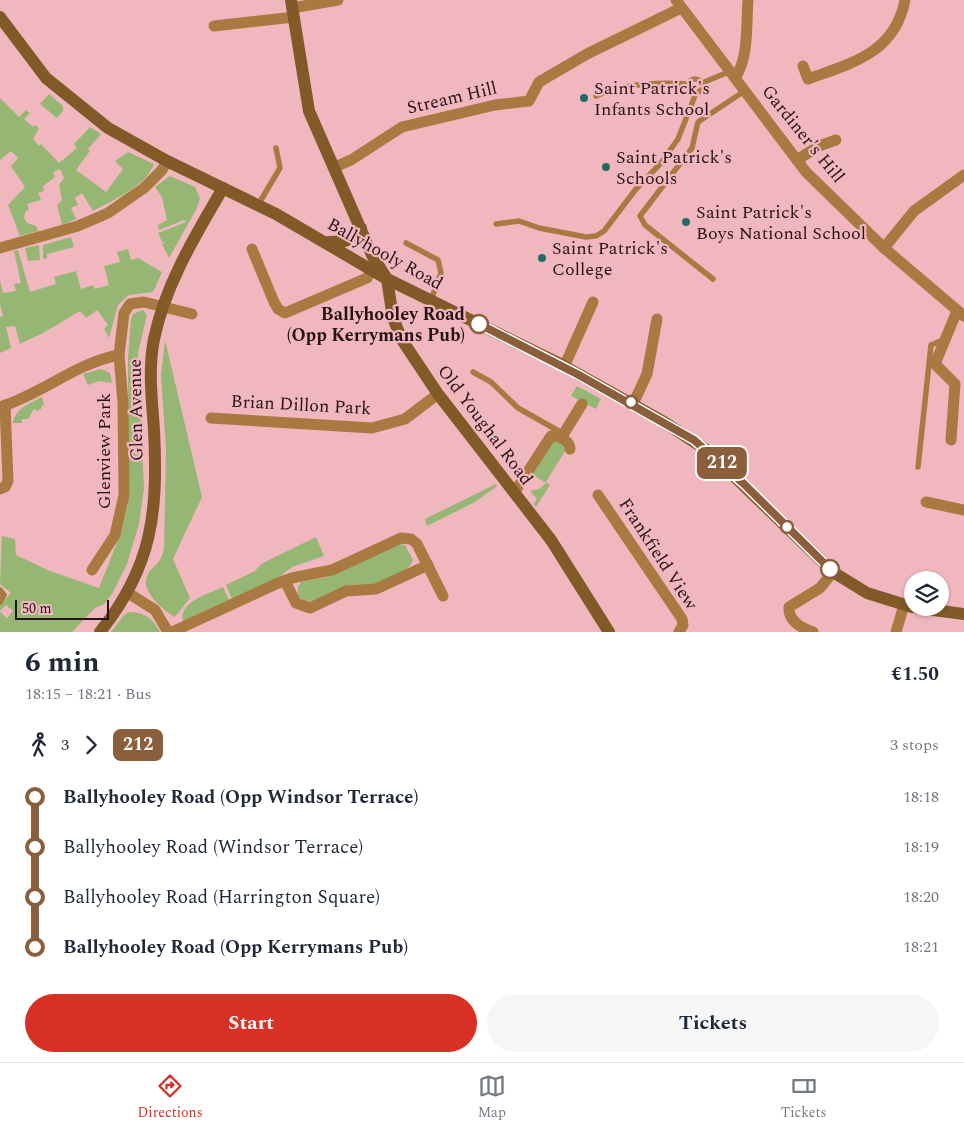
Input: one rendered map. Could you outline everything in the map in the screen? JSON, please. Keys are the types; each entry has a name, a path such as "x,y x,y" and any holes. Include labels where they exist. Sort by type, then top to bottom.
{"street":[{"path":"214,26 292,8 338,0"},
{"path":"733,74 741,68 745,50 748,0"},
{"path":"803,66 808,79 865,58 892,34 905,0"},
{"name":"Gardiner's Hill","path":"678,4 746,90 806,172 884,248 960,313"},
{"name":"Stream Hill","path":"335,167 351,160 402,127 495,105 529,101 539,82 678,4"},
{"name":"Old Youghal Road","path":"292,8 309,111 372,254 387,279 395,325 411,355 438,394 560,554 608,632"},
{"name":"Ballyhooly Road","path":"0,17 37,67 67,97 108,128 167,161 258,205 387,279 564,367 633,404 708,451 832,572 867,593 904,605"},
{"path":"797,160 819,146 836,140"},
{"path":"0,248 78,226 108,213 144,188 162,170 167,161"},
{"path":"884,248 914,211 964,175"},
{"name":"Glen Avenue","path":"100,632 128,593 146,552 154,506 156,462 150,374 154,338 163,306 180,265 223,188"},
{"path":"325,242 345,242 355,238 361,228"},
{"path":"252,249 274,302 278,309 285,312 367,278 372,269"},
{"name":"Glenview Park","path":"92,570 116,535 124,495 123,403 119,355 124,313 130,304 144,302 192,314"},
{"path":"564,367 593,302"},
{"path":"952,440 955,384 935,364 945,340 960,313"},
{"path":"633,404 647,374 657,319"},
{"path":"0,489 5,487 8,481 3,406 93,362 119,355"},
{"name":"Brian Dillon Park","path":"212,418 372,428 405,419 438,394"},
{"path":"563,436 582,404"},
{"path":"514,493 551,436 563,436"},
{"path":"563,436 570,449"},
{"name":"Frankfield View","path":"598,495 682,619 683,625 679,632"},
{"path":"926,502 964,510"},
{"path":"172,632 285,581 332,570 401,538 415,541 443,596"},
{"path":"285,581 296,603 310,608 346,592 376,589 428,565"},
{"path":"813,632 804,629 793,620 789,607 820,588 832,572"},
{"path":"128,593 155,610 168,632"},
{"path":"949,612 964,614"},
{"path":"896,632 904,615"}],"lane":[{"path":"702,83 733,74"},
{"path":"596,96 613,88 639,84 688,84 697,79 702,83"},
{"path":"496,224 519,221 540,228 586,237 596,236 604,231 636,189 661,163 678,139 696,93 700,91 702,83"},
{"path":"688,84 690,91 696,93"},
{"path":"713,279 646,225 640,216 692,148 698,122 746,90"},
{"path":"258,205 280,168 276,148"},
{"path":"406,243 438,260 441,273 431,300"},
{"path":"918,467 931,345 945,340"},
{"path":"473,372 492,382 518,408 563,436"},
{"path":"0,590 4,595 0,602"}],"green space":[{"path":"49,94 63,106 63,111 57,118 40,104"},
{"path":"0,98 19,117 26,110 30,113 24,119 33,127 35,125 39,128 33,139 39,146 41,144 59,163 77,148 74,144 90,127 101,134 88,149 90,151 76,170 106,192 123,169 115,161 128,152 154,164 150,172 136,186 93,211 82,193 75,198 78,205 71,208 76,219 62,225 57,205 62,200 59,185 64,178 60,169 53,172 55,177 43,186 44,191 38,193 41,200 27,204 29,209 25,212 24,218 27,223 36,226 38,231 20,236 8,205 25,187 11,166 18,158 11,151 0,160"},
{"path":"170,176 195,187 200,198 197,208 169,258 162,244 165,242 162,242 158,233 186,222 184,220 159,230 158,225 167,220 162,197 155,187"},
{"path":"71,237 74,247 47,254 47,258 43,259 43,245"},
{"path":"39,245 40,260 28,261 25,248"},
{"path":"128,249 131,260 138,258 162,272 153,292 129,295 118,305 109,338 104,329 108,325 97,310 86,318 80,311 20,344 15,326 6,327 11,348 0,353 0,317 3,316 0,304 0,280 3,293 16,291 14,284 21,283 14,251 18,250 30,292 56,284 54,277 76,271 81,289 93,285 95,289 109,285 104,266 120,262 117,252"},
{"path":"143,310 147,315 138,353 144,489 139,524 127,564 112,594 104,604 95,608 72,632 0,632 0,612 7,618 13,611 6,605 0,611 0,605 11,593 0,584 2,536 15,539 16,555 50,571 99,588 122,530 128,504 128,358 131,319 133,314"},
{"path":"165,340 202,497 173,559 190,598 175,617 154,600 147,588 146,582 149,572 160,559 164,549 166,449 161,375"},
{"path":"101,369 110,373 112,383 99,381 88,385 83,374"},
{"path":"577,386 601,399 596,409 571,396"},
{"path":"42,397 44,405 41,406 42,408 37,411 34,409 28,419 22,419 22,423 13,423 20,410"},
{"path":"552,439 565,446 565,451 546,482 550,485 536,507 534,504 537,499 530,491 539,489 546,483 530,473"},
{"path":"496,484 497,486 475,502 427,526 425,519"},
{"path":"316,537 324,556 292,567 278,578 232,599 226,585 255,571 261,564"},
{"path":"398,544 405,545 413,560 403,572 391,579 369,586 348,586 316,600 304,600 298,596 298,587 301,582 329,577 384,549"},
{"path":"223,587 229,600 183,621 183,614 190,603 203,595"},
{"path":"129,612 139,613 148,617 160,632 111,632 124,615"}],"bus line":[{"name":"212","path":"479,324 633,404 694,440 744,484 830,569"}],"place":[{"name":"Saint Patrick's Infants School","path":"584,98"},
{"name":"Saint Patrick's Schools","path":"606,167"},
{"name":"Saint Patrick's Boys National School","path":"686,222"},
{"name":"Saint Patrick's College","path":"542,258"},
{"name":"Ballyhooley Road (Opp Kerrymans Pub)","path":"479,324"}]}
